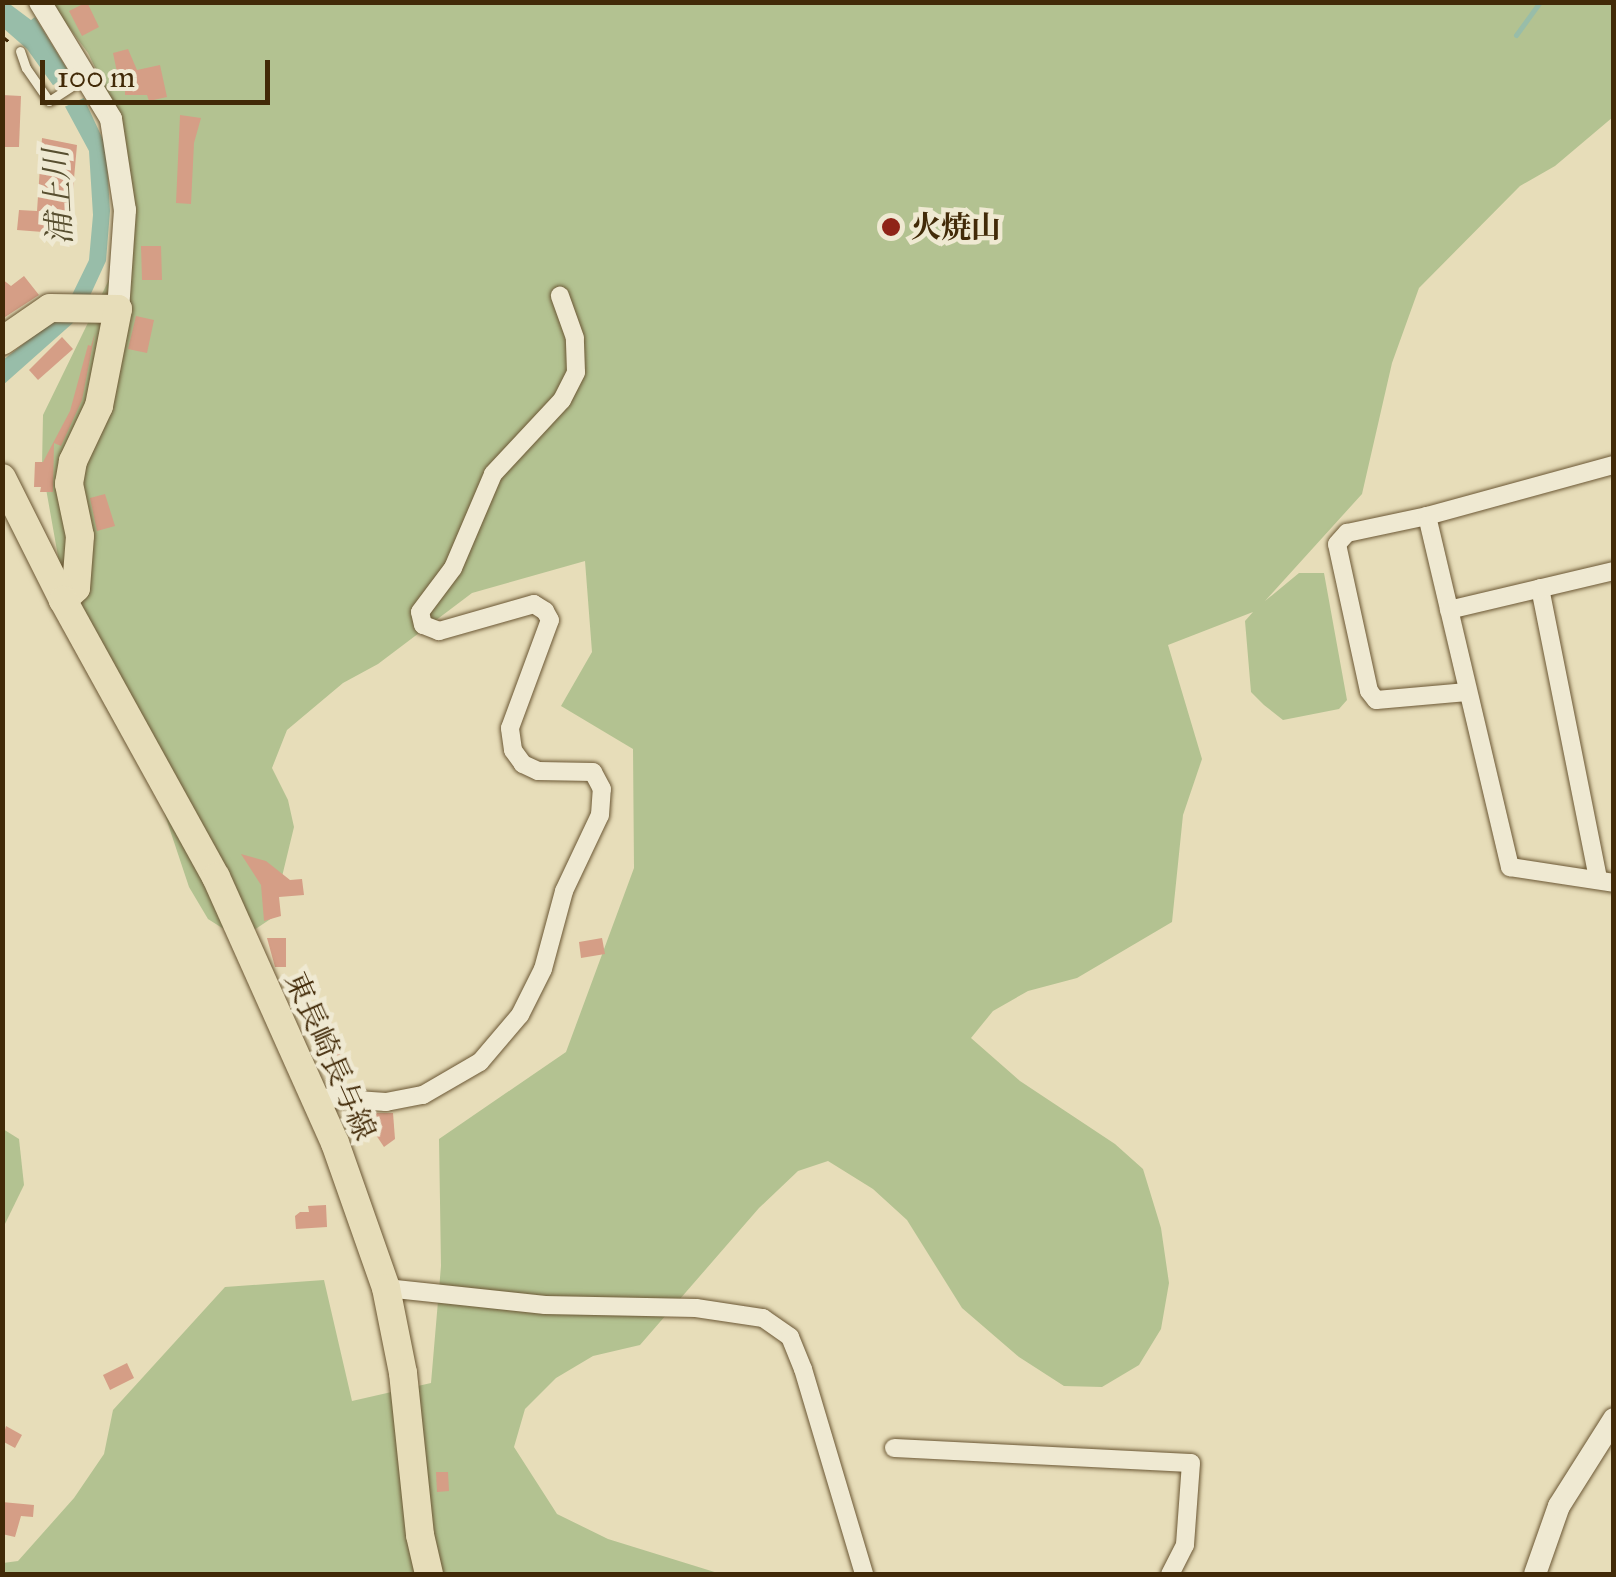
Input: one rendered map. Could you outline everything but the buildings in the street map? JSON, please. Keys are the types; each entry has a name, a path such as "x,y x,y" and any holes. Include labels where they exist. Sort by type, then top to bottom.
{"main road":[{"path":"2,341 50,308 104,309 99,406 73,460 69,484 80,536 76,588 63,600"},
{"name":"東長崎長与線","path":"2,478 63,600 216,877 335,1142 386,1288 403,1373 420,1536 429,1574"}],"street":[{"path":"40,2 111,119 125,210 104,309"},
{"path":"312,1097 386,1102 423,1095 480,1062 520,1015 543,969 564,891 600,815 602,789 593,772 538,771 523,764 513,750 510,728 550,620 545,611 534,604 438,632 423,625 420,612 453,568 493,474 562,400 576,372 575,338 560,296"},
{"path":"1467,692 1376,700 1369,691 1338,544 1347,532 1427,516 1614,465"},
{"path":"1427,516 1510,867 1606,881 1540,588"},
{"path":"1449,610 1614,572"},
{"path":"386,1288 544,1305 696,1308 763,1318 790,1337 803,1369 864,1574"},
{"path":"1536,1574 1559,1506 1614,1419"},
{"path":"894,1448 1191,1463 1185,1545 1170,1574"}],"lane":[{"path":"20,51 26,68 49,101 87,76"}],"shaded area":[{"path":"3,3 31,20 35,17 81,92 106,146 110,211 106,261 88,300 74,322 3,385 3,360 54,320 69,301 89,260 93,215 89,151 55,88 27,49 3,28"},
{"path":"51,3 1613,3 1613,117 1555,166 1520,186 1419,288 1392,363 1362,494 1265,601 1299,573 1324,573 1347,700 1339,709 1283,720 1264,705 1251,692 1245,621 1253,612 1168,645 1202,759 1183,815 1172,922 1077,978 1028,991 993,1011 971,1038 1020,1081 1115,1144 1143,1169 1161,1228 1169,1283 1161,1329 1139,1365 1102,1387 1064,1386 1019,1357 962,1308 907,1220 873,1189 828,1161 798,1171 759,1208 640,1345 593,1356 556,1378 525,1409 514,1447 557,1514 608,1539 721,1574 3,1574 3,1563 18,1561 74,1498 104,1454 113,1410 225,1287 324,1280 352,1401 431,1383 441,1266 439,1139 566,1052 634,868 633,749 561,706 592,652 585,561 472,593 378,664 343,683 287,730 272,768 288,800 294,827 272,918 254,930 230,933 208,919 189,887 160,800 106,708 62,579 42,466 43,415 121,255 116,111 88,53"},
{"path":"3,1129 19,1139 24,1185 3,1228"}],"pier":[{"path":"75,70 88,96 62,108 49,88"}],"waterway":[{"path":"1516,35 1540,2"}],"place":[{"name":"火焼山","path":"891,227"}],"water label":[{"name":"浦上川","path":"59,197"}]}
